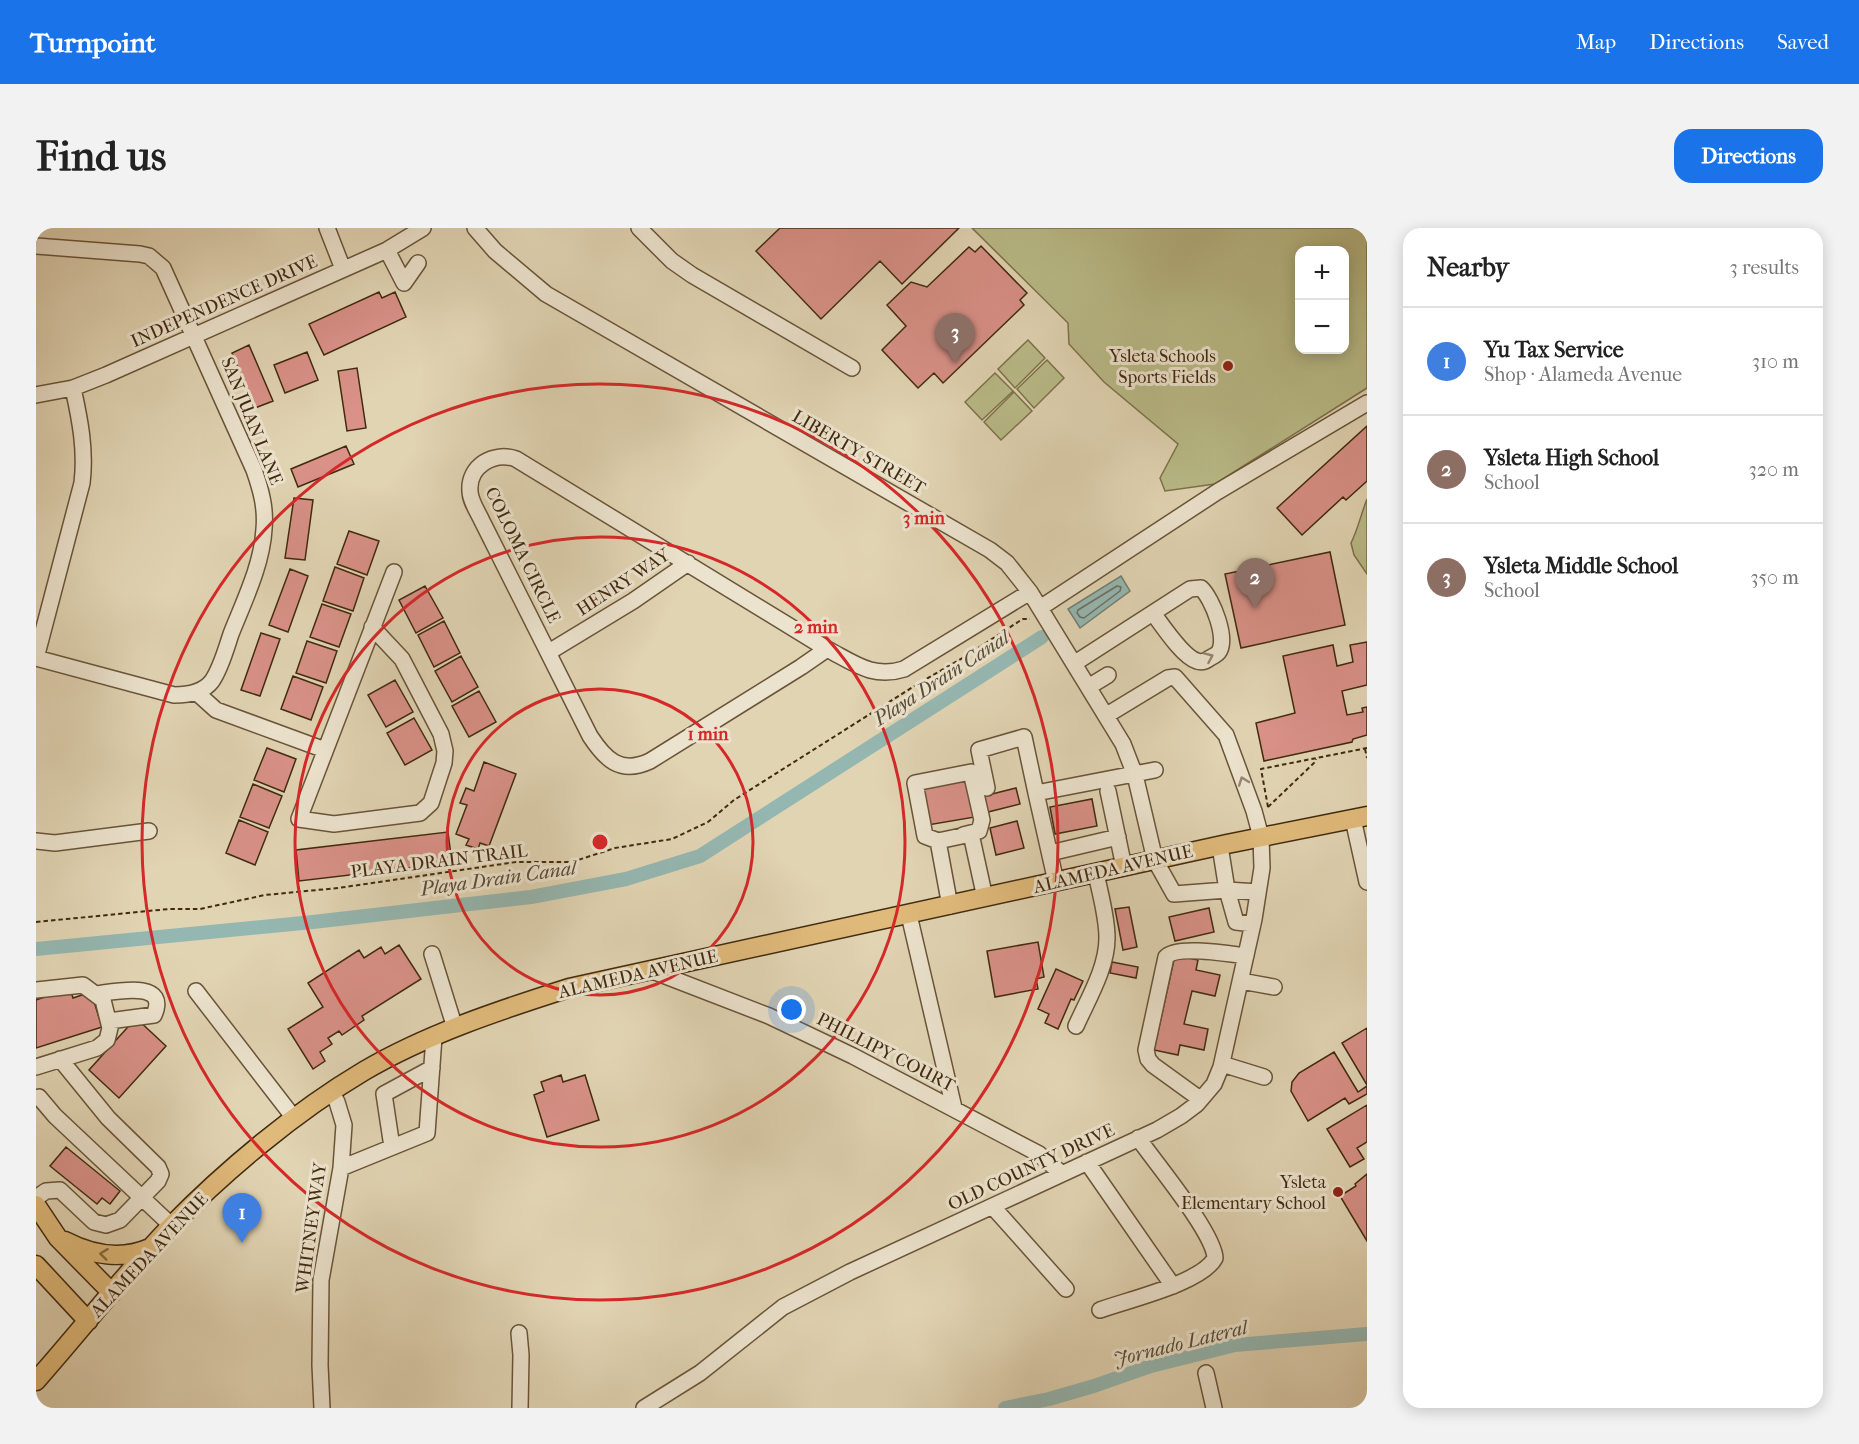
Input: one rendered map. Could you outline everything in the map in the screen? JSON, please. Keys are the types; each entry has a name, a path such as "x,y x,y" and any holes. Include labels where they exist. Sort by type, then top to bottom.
{"main road":[{"name":"ALAMEDA AVENUE","path":"38,1376 172,1226 206,1192 294,1118 364,1071 455,1028 561,991 650,970 1261,837 1360,818"},
{"path":"36,1204 58,1238 112,1293"},
{"path":"58,1238 89,1252 107,1255 140,1253 152,1247"},
{"path":"36,1265 88,1321"}],"street":[{"path":"327,228 343,268"},
{"name":"INDEPENDENCE DRIVE","path":"36,395 73,388 195,336 387,250 423,228"},
{"name":"LIBERTY STREET","path":"475,228 495,251 546,294 990,550 1007,563 1030,592 1037,614 1075,663 1123,744 1135,775 1155,860 1174,894 1227,890"},
{"path":"639,228 672,261 692,275 852,368"},
{"name":"SAN JUAN LANE","path":"36,246 149,256 164,268 255,470 265,512 262,545 232,633 211,681 196,692"},
{"path":"387,250 404,282 418,263"},
{"path":"73,388 83,436 82,483 36,658 174,695 196,692 216,710 325,750"},
{"path":"1037,614 1217,492 1367,403"},
{"name":"COLOMA CIRCLE","path":"827,649 650,761 632,766 614,763 600,751 590,736 471,496 470,482 476,470 489,459 499,456 516,459 827,649 869,671 881,674 904,669 1030,592"},
{"name":"HENRY WAY","path":"549,652 633,601 688,564"},
{"path":"372,627 402,660 441,734 445,751 444,763 431,803 420,813 345,823 334,824 298,819 372,627 394,572"},
{"path":"1075,663 1152,613 1190,589 1201,588 1206,593 1221,629 1222,642 1218,654 1204,662 1195,661 1180,648 1152,613"},
{"path":"1090,686 1108,675"},
{"name":"OLD COUNTY DRIVE","path":"644,1408 700,1373 783,1307 850,1272 1138,1138 1180,1116 1214,1084 1221,1064 1253,924 1262,868 1261,837 1226,735 1181,681 1175,677 1168,678 1107,715"},
{"path":"987,788 979,750 1024,737 1056,882"},
{"path":"1036,794 1155,770"},
{"path":"970,772 982,820 978,831 963,835 938,841 925,836 915,783 970,772"},
{"path":"1108,791 1124,867"},
{"path":"1360,818 1367,882"},
{"path":"36,840 55,843 149,831"},
{"path":"963,835 970,834 985,898"},
{"path":"1050,853 1118,837"},
{"path":"938,841 950,906"},
{"path":"1220,846 1227,890 1236,922 1253,924"},
{"path":"1076,1026 1100,969 1106,943 1105,921 1096,873"},
{"path":"1227,890 1258,892"},
{"path":"909,915 954,1108"},
{"path":"1200,1099 1148,1059 1146,1050 1166,957 1174,952 1188,951 1246,956"},
{"path":"432,954 455,1028"},
{"name":"PHILLIPY COURT","path":"650,970 769,1016 853,1056 1038,1154 1062,1174"},
{"path":"1240,981 1274,987"},
{"path":"36,990 83,985 103,1000 110,1028 107,1040 97,1048 36,1067"},
{"path":"96,994 142,990 151,993 156,998 157,1009 154,1015 109,1021"},
{"path":"196,991 294,1118"},
{"path":"341,1168 427,1133 434,1037"},
{"path":"36,1198 46,1191 60,1190 94,1222 106,1225 120,1220 158,1182 161,1174 158,1167 108,1118 60,1059"},
{"path":"1221,1064 1264,1077"},
{"path":"392,1147 384,1094 432,1068"},
{"name":"WHITNEY WAY","path":"322,1408 321,1280 341,1168 344,1125 332,1093"},
{"path":"37,1095 55,1116 172,1226"},
{"path":"1100,1310 1173,1286 1209,1267 1215,1258 1213,1247 1203,1228 1138,1138"},
{"path":"1087,1162 1173,1286"},
{"path":"993,1207 1066,1289"},
{"path":"519,1333 520,1408"},
{"path":"1206,1373 1214,1408"}],"path":[{"name":"PLAYA DRAIN TRAIL","path":"36,922 169,909 200,909 265,895 339,888 516,862 572,862 615,848 672,839 708,822 734,800 1018,622 1037,614"},
{"path":"1316,759 1268,807 1261,769 1366,748 1367,758"}],"green space":[{"name":"Ysleta Schools Sports Fields","path":"972,228 1367,228 1367,388 1215,484 1165,491 1160,478 1178,444 1104,382 1069,344 1068,323"},
{"path":"1028,340 1045,358 1015,388 998,369"},
{"path":"1047,360 1064,378 1034,408 1017,389"},
{"path":"995,373 1013,391 982,420 965,402"},
{"path":"1014,392 1032,411 1001,440 984,422"},
{"path":"1367,499 1367,574 1354,555 1351,543"}],"water":[{"path":"1121,576 1130,591 1080,628 1068,609"}],"building":[{"path":"780,228 959,228 902,284 880,261 821,319 756,251"},
{"path":"981,246 1027,293 1020,300 1024,305 943,383 934,373 918,388 882,350 906,326 887,305 911,282 927,287 969,247 975,252"},
{"path":"379,292 382,298 395,292 406,317 324,355 309,324"},
{"path":"249,345 273,401 255,408 232,353"},
{"path":"307,352 318,380 285,393 274,365"},
{"path":"357,368 366,428 347,431 338,371"},
{"path":"1367,426 1367,481 1346,500 1343,497 1302,535 1277,508"},
{"path":"346,446 354,464 298,487 291,469"},
{"path":"294,498 313,500 305,560 285,558"},
{"path":"349,531 379,541 367,575 337,564"},
{"path":"1330,552 1345,625 1241,648 1225,574"},
{"path":"335,567 364,578 353,611 323,601"},
{"path":"290,569 308,576 288,632 269,625"},
{"path":"425,586 443,618 416,633 399,600"},
{"path":"322,604 351,614 339,647 310,637"},
{"path":"444,621 460,653 434,667 418,635"},
{"path":"261,633 280,639 260,696 241,690"},
{"path":"307,641 337,651 326,683 296,673"},
{"path":"1367,642 1367,685 1342,691 1347,715 1363,712 1362,708 1367,707 1367,735 1353,739 1352,742 1264,761 1256,723 1295,713 1283,656 1333,645 1337,666 1353,662 1350,645"},
{"path":"461,656 478,687 452,702 435,671"},
{"path":"293,676 323,687 311,720 281,709"},
{"path":"395,680 413,712 386,727 368,695"},
{"path":"479,691 496,722 469,737 452,706"},
{"path":"414,718 432,750 405,765 387,733"},
{"path":"267,748 296,759 284,792 254,780"},
{"path":"484,762 516,774 489,846 480,843 478,849 466,845 469,839 456,834 467,805 460,803 466,788 474,791"},
{"path":"968,778 975,817 928,825 922,785"},
{"path":"253,784 282,796 269,828 240,817"},
{"path":"1016,788 1020,804 984,813 980,797"},
{"path":"1092,799 1097,826 1055,834 1050,807"},
{"path":"239,820 268,832 255,865 226,853"},
{"path":"1017,821 1024,848 996,855 990,828"},
{"path":"448,832 452,863 299,881 296,850"},
{"path":"1129,907 1137,947 1123,950 1115,909"},
{"path":"1209,908 1214,932 1175,941 1169,917"},
{"path":"1038,942 1044,977 1036,979 1038,989 995,997 987,951"},
{"path":"399,945 421,979 362,1016 364,1020 342,1035 339,1031 328,1038 332,1044 320,1052 325,1061 313,1069 288,1029 323,1007 308,983 359,950 364,958 381,947 385,954"},
{"path":"1175,955 1198,960 1196,970 1220,975 1215,996 1192,991 1184,1024 1208,1029 1204,1050 1180,1045 1178,1055 1154,1050"},
{"path":"1112,962 1138,967 1136,978 1110,973"},
{"path":"1056,969 1083,981 1074,1000 1071,999 1058,1029 1045,1023 1049,1014 1038,1009"},
{"path":"70,988 73,998 91,992 102,1027 36,1048 36,1000"},
{"path":"136,1018 166,1046 119,1098 89,1070"},
{"path":"1367,1028 1367,1085 1342,1043"},
{"path":"1334,1052 1358,1092 1367,1086 1367,1094 1349,1104 1345,1098 1308,1121 1291,1091 1292,1082 1299,1073"},
{"path":"561,1075 563,1082 585,1075 599,1120 547,1137 534,1095 544,1091 541,1082"},
{"path":"1367,1105 1367,1142 1357,1148 1364,1159 1350,1167 1327,1129"},
{"path":"66,1147 120,1191 110,1204 102,1198 97,1204 50,1166"},
{"path":"1367,1174 1367,1241 1340,1196 1356,1186 1355,1184"}],"waterway":[{"name":"Playa Drain Canal","path":"36,949 313,922 531,897 626,879 700,856 1042,637"},
{"name":"Jornado Lateral","path":"1005,1408 1049,1399 1151,1366 1235,1345 1367,1334"}],"place":[{"name":"Ysleta Middle School","path":"955,363"},
{"name":"Ysleta Schools Sports Fields","path":"1228,366"},
{"name":"Ysleta High School","path":"1255,608"},
{"name":"Ysleta Elementary School","path":"1338,1192"},
{"name":"Yu Tax Service","path":"242,1243"}]}
